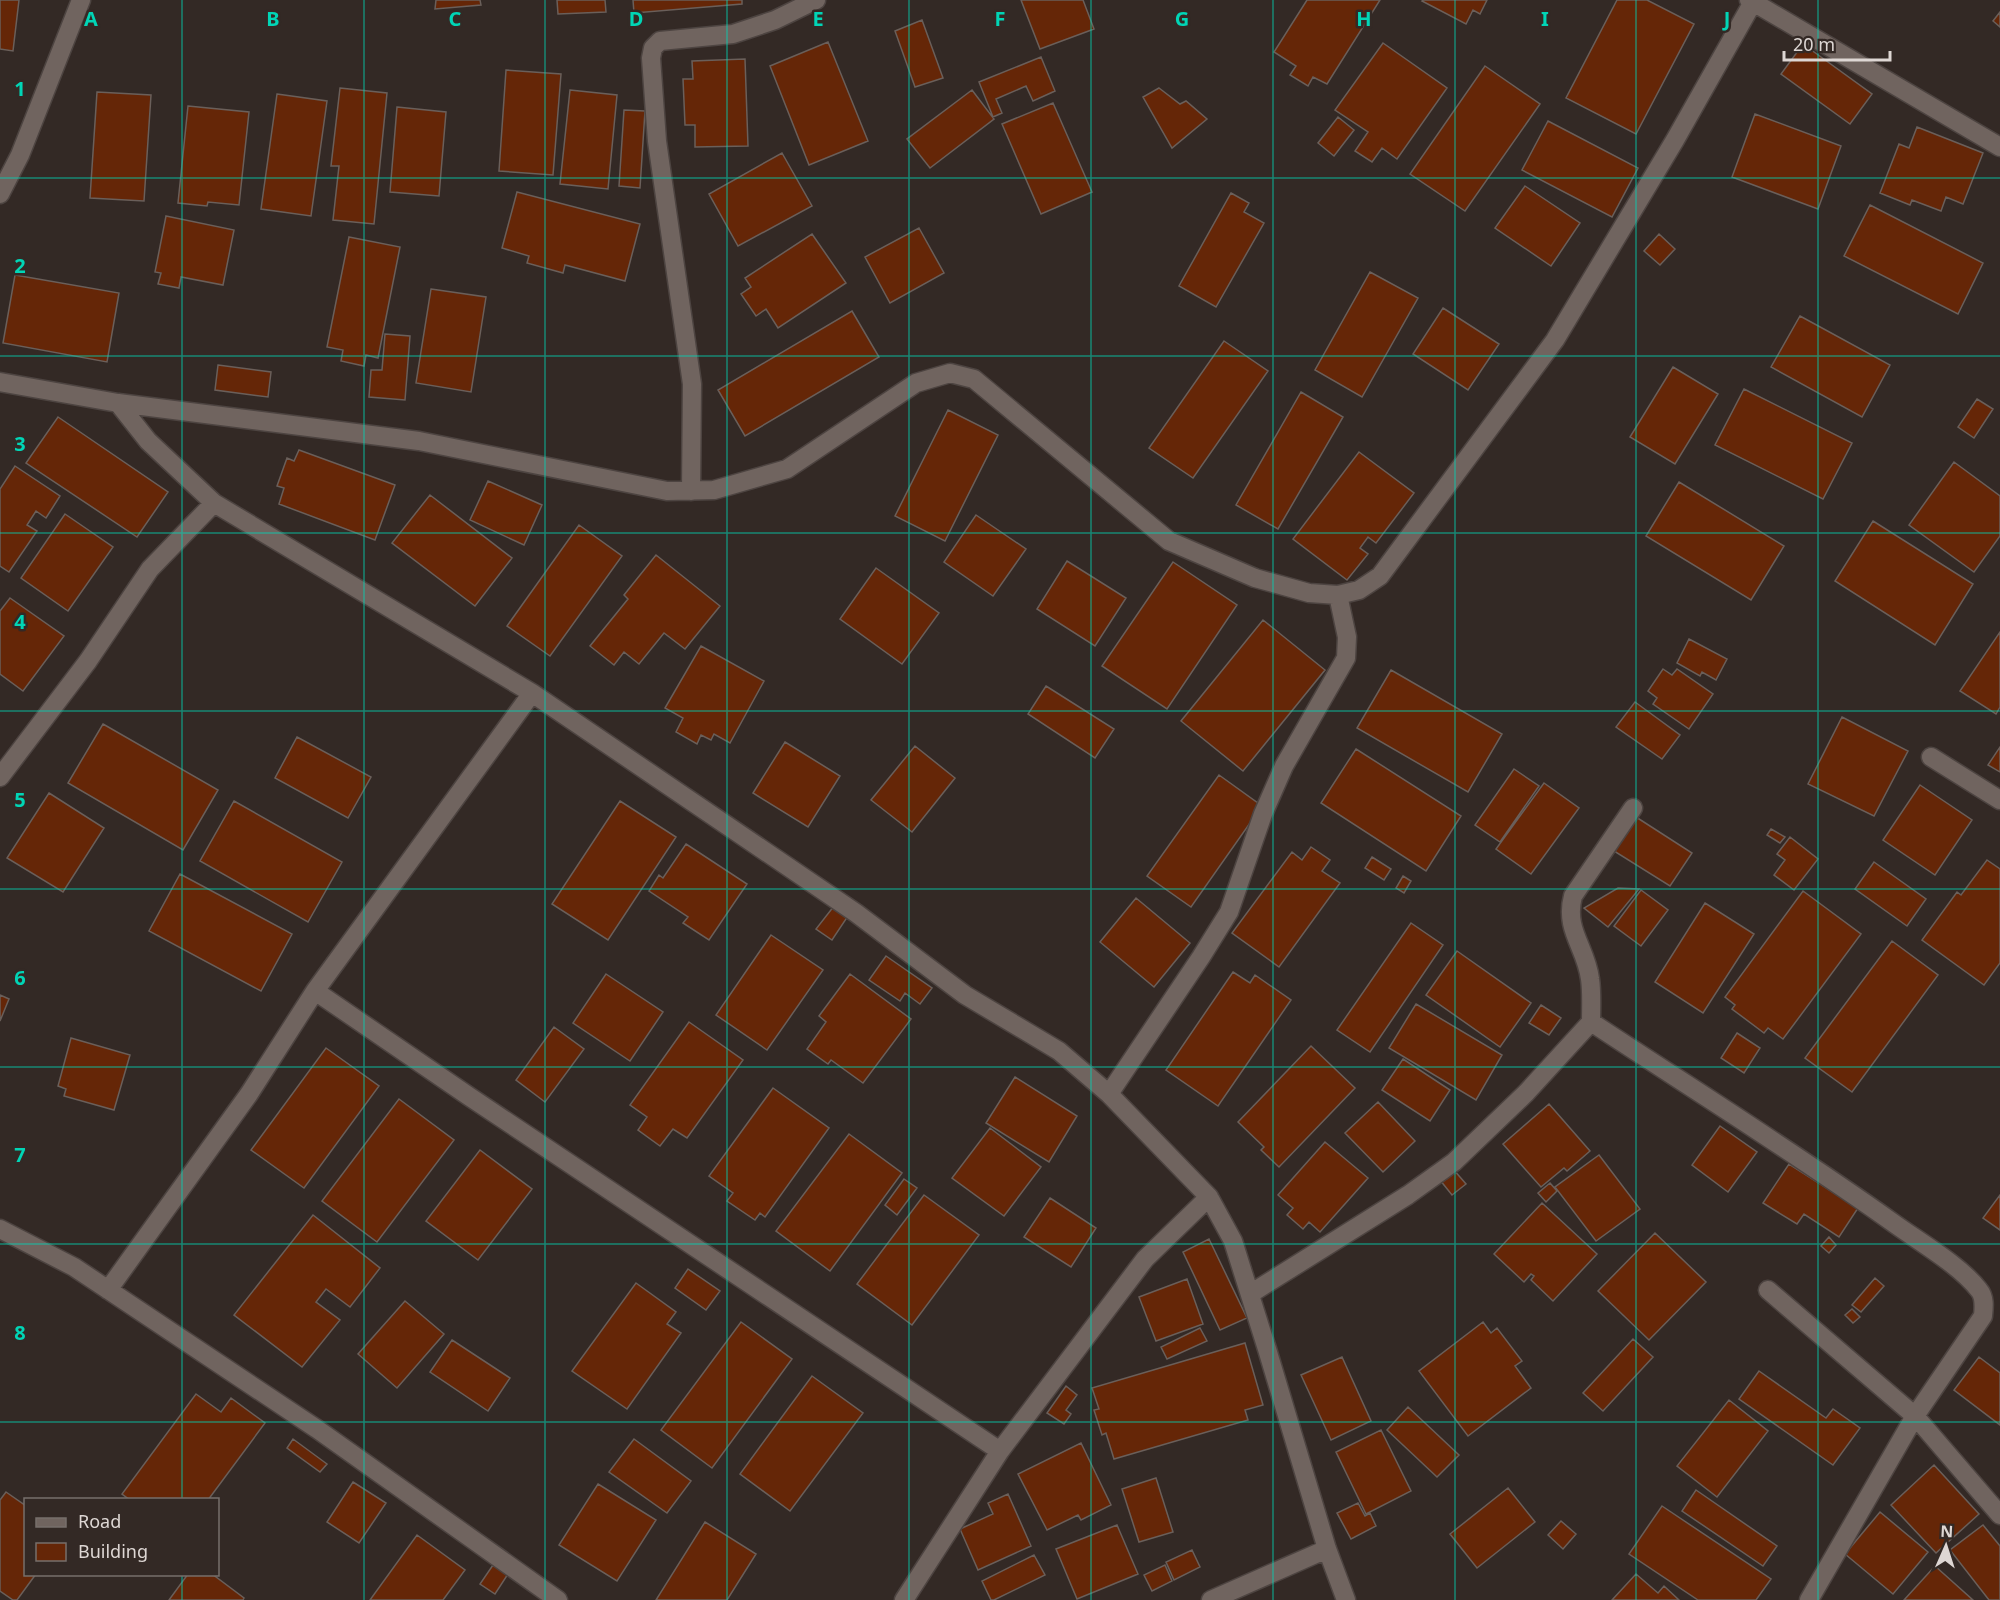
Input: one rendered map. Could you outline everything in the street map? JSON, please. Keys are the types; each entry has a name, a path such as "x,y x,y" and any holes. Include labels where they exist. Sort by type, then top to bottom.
{"street":[{"path":"0,194 20,155 81,0"},
{"path":"691,491 692,384 657,141 651,58 653,48 660,41 733,34 775,20 816,0"},
{"path":"0,382 118,403 419,441 667,491 691,491 714,490 787,469 916,383 950,373 974,379 1169,541 1255,578 1309,593 1338,595 1359,590 1380,576 1555,340 1675,140 1751,1 2000,147"},
{"path":"118,403 148,441 214,503 532,693 856,913 965,995 1059,1051 1109,1094 1209,1197 1233,1241 1327,1549 1346,1600"},
{"path":"0,777 88,661 150,569 214,503"},
{"path":"1109,1094 1229,912 1263,814 1284,766 1346,658 1347,637 1338,595"},
{"path":"108,1290 249,1094 315,991 532,693"},
{"path":"1931,757 2000,800"},
{"path":"1250,1294 1408,1195 1454,1162 1526,1093 1591,1022 1590,978 1572,928 1570,910 1574,896 1633,808"},
{"path":"315,991 1000,1451"},
{"path":"1591,1022 1861,1200 1952,1265 1981,1292 1984,1303 1983,1316 1915,1416 1809,1600"},
{"path":"904,1600 1000,1451 1146,1259 1209,1197"},
{"path":"0,1229 75,1267 317,1429 558,1600"},
{"path":"1768,1290 1915,1416 2000,1515"},
{"path":"1211,1600 1327,1549"}],"building":[{"path":"0,0 19,0 13,51 0,49"},
{"path":"436,0 480,0 481,5 435,9"},
{"path":"557,0 605,0 606,12 558,14"},
{"path":"633,0 742,0 742,4 634,13"},
{"path":"1021,0 1083,0 1094,29 1040,49"},
{"path":"1307,0 1380,0 1327,84 1313,77 1308,86 1290,75 1296,66 1274,52"},
{"path":"1423,0 1487,0 1480,14 1473,10 1466,24"},
{"path":"1617,0 1647,0 1694,24 1636,134 1566,98"},
{"path":"2000,12 2000,27 1993,21"},
{"path":"922,20 943,78 915,87 895,31"},
{"path":"828,42 868,141 809,165 770,66"},
{"path":"1383,43 1447,88 1397,159 1382,148 1372,162 1355,151 1368,132 1335,110"},
{"path":"1803,44 1872,94 1850,124 1781,74"},
{"path":"1041,57 1055,91 1033,101 1026,86 996,99 1002,113 993,117 979,82"},
{"path":"745,59 748,146 695,147 695,125 685,125 683,79 693,79 692,61"},
{"path":"1485,66 1540,104 1465,211 1410,174"},
{"path":"506,70 561,74 553,175 499,171"},
{"path":"340,88 387,93 374,224 333,220 339,166 331,166"},
{"path":"1159,88 1180,104 1186,101 1207,119 1172,148 1143,97"},
{"path":"570,90 617,95 608,189 560,184"},
{"path":"972,90 994,119 930,168 907,139"},
{"path":"97,92 151,95 144,201 90,198"},
{"path":"277,94 327,101 311,216 261,209"},
{"path":"1053,103 1092,192 1041,214 1002,124"},
{"path":"188,106 249,112 239,205 208,202 207,206 178,203"},
{"path":"397,107 446,112 439,196 390,192"},
{"path":"624,110 645,111 640,188 619,186"},
{"path":"1755,114 1841,146 1818,209 1732,177"},
{"path":"1338,117 1354,130 1334,156 1318,143"},
{"path":"1548,121 1638,168 1612,217 1522,170"},
{"path":"1917,127 1983,153 1963,204 1946,197 1941,211 1912,200 1910,205 1880,193 1899,144 1909,148"},
{"path":"782,153 812,206 738,246 709,194"},
{"path":"1525,186 1580,223 1551,266 1495,228"},
{"path":"517,192 640,224 625,281 565,265 563,273 527,263 529,256 502,248"},
{"path":"1231,193 1249,203 1244,212 1264,223 1216,307 1179,286"},
{"path":"1870,205 1983,263 1958,314 1844,256"},
{"path":"166,216 234,230 223,285 181,277 179,288 158,284 161,273 155,272"},
{"path":"919,228 944,273 890,303 865,257"},
{"path":"812,234 846,283 778,328 766,309 756,316 741,294 751,287 745,278"},
{"path":"1659,234 1675,249 1660,265 1644,251"},
{"path":"349,237 400,247 378,358 366,355 364,366 341,361 343,350 327,347"},
{"path":"1370,272 1418,298 1362,397 1315,370"},
{"path":"15,275 119,293 107,362 3,343"},
{"path":"431,289 486,297 471,392 416,383"},
{"path":"1443,308 1499,344 1468,390 1413,354"},
{"path":"852,311 879,357 745,436 718,390"},
{"path":"1800,316 1890,365 1862,417 1771,367"},
{"path":"385,334 410,336 405,400 369,397 371,370 382,370"},
{"path":"1224,341 1268,371 1193,478 1149,448"},
{"path":"218,365 271,372 268,397 215,390"},
{"path":"1673,367 1718,394 1675,464 1630,437"},
{"path":"1744,389 1852,443 1823,499 1715,445"},
{"path":"1301,392 1343,417 1278,529 1236,505"},
{"path":"1977,399 1993,409 1974,438 1958,427"},
{"path":"948,410 998,435 945,541 895,516"},
{"path":"58,417 168,492 137,537 26,463"},
{"path":"299,450 395,485 375,540 279,504 284,488 277,486 287,458 294,461"},
{"path":"1359,452 1414,493 1376,543 1368,537 1360,548 1368,554 1347,580 1293,539"},
{"path":"1954,462 2000,496 2000,536 1974,572 1909,525"},
{"path":"15,466 60,496 46,518 36,511 27,525 37,531 9,572 0,566 0,489"},
{"path":"488,481 542,505 524,545 470,520"},
{"path":"1679,482 1784,546 1751,600 1646,536"},
{"path":"430,495 512,558 475,606 392,543"},
{"path":"65,514 113,547 68,611 21,578"},
{"path":"976,515 1026,549 993,596 944,562"},
{"path":"1873,521 1973,584 1935,645 1835,581"},
{"path":"579,525 622,556 550,656 507,626"},
{"path":"656,555 720,606 685,649 664,633 639,664 624,652 614,665 590,646 628,599 624,595"},
{"path":"1067,561 1126,598 1095,646 1037,609"},
{"path":"1173,562 1237,605 1167,709 1102,666"},
{"path":"876,568 939,613 902,664 840,619"},
{"path":"10,598 64,636 23,691 0,674 0,611"},
{"path":"1263,620 1325,670 1243,771 1181,721"},
{"path":"2000,632 2000,707 1996,714 1960,691"},
{"path":"1689,639 1727,659 1716,680 1702,672 1700,676 1677,663"},
{"path":"701,646 764,681 730,743 714,734 711,740 701,735 697,744 676,732 683,718 665,708"},
{"path":"1663,669 1672,675 1677,669 1713,694 1689,729 1653,704 1657,698 1648,691"},
{"path":"1391,670 1502,734 1468,792 1357,728"},
{"path":"1046,686 1114,729 1095,758 1028,714"},
{"path":"1635,702 1680,735 1662,759 1616,727"},
{"path":"1842,717 1908,751 1874,816 1808,784"},
{"path":"103,724 218,790 183,850 68,783"},
{"path":"297,737 371,777 348,818 275,778"},
{"path":"785,742 840,776 808,827 753,793"},
{"path":"915,746 955,778 912,832 871,800"},
{"path":"2000,747 2000,772 1988,765"},
{"path":"1356,749 1461,816 1426,871 1321,803"},
{"path":"1514,769 1539,786 1500,842 1475,825"},
{"path":"1219,775 1262,806 1191,907 1147,876"},
{"path":"1544,783 1579,808 1531,874 1496,849"},
{"path":"1920,785 1972,820 1935,875 1883,840"},
{"path":"49,793 104,828 63,892 7,858"},
{"path":"234,801 342,862 308,922 200,861"},
{"path":"620,801 676,837 608,940 552,904"},
{"path":"1636,817 1692,853 1670,886 1614,851"},
{"path":"1771,829 1785,837 1780,843 1767,835"},
{"path":"1790,837 1818,859 1794,890 1774,875 1785,860 1777,854"},
{"path":"686,844 747,884 709,940 683,923 688,917 649,891 659,875 663,878"},
{"path":"1311,847 1330,860 1322,871 1340,883 1279,967 1232,933 1292,852 1302,860"},
{"path":"1372,857 1391,869 1384,880 1365,868"},
{"path":"1987,860 2000,869 2000,963 1984,985 1922,940 1957,892 1961,895"},
{"path":"1874,862 1926,899 1907,926 1855,889"},
{"path":"180,874 292,934 261,991 149,931"},
{"path":"1403,876 1411,881 1404,893 1396,888"},
{"path":"1618,888 1639,889 1608,927 1584,908"},
{"path":"1641,890 1668,910 1641,946 1614,926"},
{"path":"1803,891 1861,934 1783,1039 1768,1028 1764,1033 1732,1009 1735,1005 1725,997"},
{"path":"1136,898 1190,943 1154,987 1100,942"},
{"path":"1705,903 1754,934 1703,1013 1655,982"},
{"path":"834,906 848,916 832,940 816,929"},
{"path":"1411,923 1443,945 1370,1052 1337,1030"},
{"path":"771,935 823,970 767,1050 716,1015"},
{"path":"1892,941 1938,975 1852,1092 1805,1058"},
{"path":"1457,951 1531,1003 1500,1047 1426,995"},
{"path":"886,956 932,988 920,1004 905,993 900,1001 869,980"},
{"path":"1233,972 1250,983 1255,975 1291,1000 1218,1106 1166,1070"},
{"path":"606,974 663,1012 630,1061 573,1023"},
{"path":"850,974 911,1019 863,1083 831,1060 828,1064 807,1049 826,1022 819,1016"},
{"path":"0,995 9,999 0,1021"},
{"path":"1416,1004 1502,1055 1476,1100 1389,1048"},
{"path":"1541,1005 1561,1018 1549,1035 1529,1023"},
{"path":"689,1022 743,1060 687,1138 673,1129 660,1146 638,1130 647,1117 630,1105"},
{"path":"554,1027 584,1049 545,1102 516,1080"},
{"path":"1737,1033 1760,1048 1744,1073 1721,1058"},
{"path":"71,1038 130,1055 114,1110 64,1096 66,1089 58,1086"},
{"path":"1311,1046 1355,1088 1279,1167 1261,1150 1264,1147 1238,1122"},
{"path":"326,1048 379,1086 304,1188 251,1150"},
{"path":"1403,1059 1450,1090 1430,1121 1382,1090"},
{"path":"1015,1077 1077,1116 1049,1162 986,1123"},
{"path":"773,1088 829,1128 765,1217 760,1213 755,1220 727,1201 733,1193 709,1176"},
{"path":"399,1099 454,1140 377,1242 322,1201"},
{"path":"1378,1102 1415,1141 1383,1172 1345,1133"},
{"path":"1549,1104 1590,1151 1567,1171 1564,1168 1541,1187 1503,1144"},
{"path":"1720,1126 1757,1152 1728,1192 1692,1165"},
{"path":"990,1128 1041,1167 1004,1216 952,1178"},
{"path":"849,1134 902,1173 830,1271 776,1231"},
{"path":"1325,1142 1368,1178 1320,1232 1309,1222 1303,1229 1287,1215 1293,1208 1278,1195"},
{"path":"480,1150 532,1189 478,1260 426,1221"},
{"path":"1599,1155 1640,1209 1596,1241 1555,1187"},
{"path":"1789,1164 1858,1208 1839,1237 1804,1214 1797,1224 1763,1203"},
{"path":"1453,1169 1466,1184 1452,1195 1440,1180"},
{"path":"904,1179 917,1188 897,1215 885,1205"},
{"path":"1550,1183 1557,1191 1546,1202 1538,1193"},
{"path":"924,1195 979,1235 912,1325 857,1284"},
{"path":"2000,1195 2000,1230 1983,1218"},
{"path":"1050,1198 1096,1228 1071,1267 1024,1237"},
{"path":"1542,1203 1597,1254 1553,1301 1531,1280 1534,1276 1531,1274 1524,1282 1494,1254"},
{"path":"313,1215 380,1268 350,1307 326,1289 316,1302 340,1320 302,1367 234,1315"},
{"path":"1655,1233 1706,1282 1649,1340 1598,1291"},
{"path":"1829,1237 1836,1245 1829,1253 1821,1246"},
{"path":"1209,1239 1247,1318 1220,1330 1183,1252"},
{"path":"688,1269 720,1291 706,1310 675,1288"},
{"path":"1875,1278 1884,1286 1861,1312 1852,1305"},
{"path":"1187,1279 1203,1324 1156,1341 1139,1297"},
{"path":"636,1283 676,1312 667,1324 681,1333 627,1409 572,1371"},
{"path":"405,1301 444,1334 397,1388 358,1354"},
{"path":"1852,1309 1860,1317 1853,1323 1845,1315"},
{"path":"741,1322 792,1359 712,1468 661,1430"},
{"path":"1483,1322 1491,1333 1497,1328 1522,1361 1515,1366 1531,1388 1468,1436 1419,1371"},
{"path":"1200,1328 1207,1341 1167,1359 1161,1347"},
{"path":"1633,1339 1653,1357 1603,1411 1583,1393"},
{"path":"452,1340 510,1378 488,1411 430,1372"},
{"path":"1245,1343 1263,1405 1245,1410 1248,1420 1114,1459 1106,1433 1102,1435 1094,1410 1099,1409 1092,1388"},
{"path":"1342,1357 1371,1421 1331,1440 1301,1375"},
{"path":"1979,1357 2000,1373 2000,1425 1954,1390"},
{"path":"1759,1371 1826,1418 1833,1409 1860,1428 1833,1465 1739,1399"},
{"path":"812,1376 863,1413 790,1511 740,1474"},
{"path":"1066,1386 1077,1395 1066,1410 1071,1414 1064,1424 1047,1413"},
{"path":"196,1394 221,1412 231,1398 265,1423 209,1498 127,1498 122,1494"},
{"path":"1729,1400 1768,1431 1717,1497 1677,1466"},
{"path":"1408,1407 1459,1455 1437,1477 1387,1430"},
{"path":"1381,1430 1411,1491 1366,1514 1336,1452"},
{"path":"293,1439 327,1464 320,1472 287,1448"},
{"path":"634,1439 691,1481 667,1513 609,1472"},
{"path":"1081,1443 1111,1505 1081,1520 1078,1515 1047,1530 1018,1474"},
{"path":"1934,1465 1979,1514 1936,1553 1891,1505"},
{"path":"1156,1478 1173,1532 1139,1542 1122,1489"},
{"path":"353,1482 386,1503 359,1543 327,1522"},
{"path":"598,1484 656,1520 617,1581 559,1545"},
{"path":"1508,1488 1535,1522 1477,1568 1450,1534"},
{"path":"1696,1490 1777,1546 1763,1566 1682,1511"},
{"path":"6,1492 24,1505 24,1576 35,1576 17,1600 13,1600 0,1591 0,1500"},
{"path":"1008,1494 1031,1546 978,1570 960,1529 993,1514 988,1503"},
{"path":"1358,1503 1365,1516 1370,1513 1376,1526 1351,1539 1337,1513"},
{"path":"1662,1506 1771,1579 1756,1600 1698,1600 1629,1554"},
{"path":"1880,1512 1928,1552 1893,1594 1845,1554"},
{"path":"1561,1521 1576,1534 1563,1549 1548,1535"},
{"path":"705,1522 756,1554 727,1600 656,1600"},
{"path":"1117,1525 1138,1574 1077,1599 1056,1549"},
{"path":"1983,1525 2000,1546 2000,1600 1989,1600 1950,1550"},
{"path":"417,1535 465,1570 443,1600 370,1600"},
{"path":"1192,1550 1200,1567 1174,1580 1166,1562"},
{"path":"1034,1555 1045,1575 991,1600 982,1581"},
{"path":"493,1565 508,1574 495,1594 480,1584"},
{"path":"1165,1565 1172,1581 1152,1591 1144,1575"},
{"path":"1935,1566 1973,1600 1904,1600"},
{"path":"1636,1574 1658,1593 1664,1586 1679,1600 1612,1600"},
{"path":"187,1576 215,1576 244,1598 243,1600 169,1600"}]}
